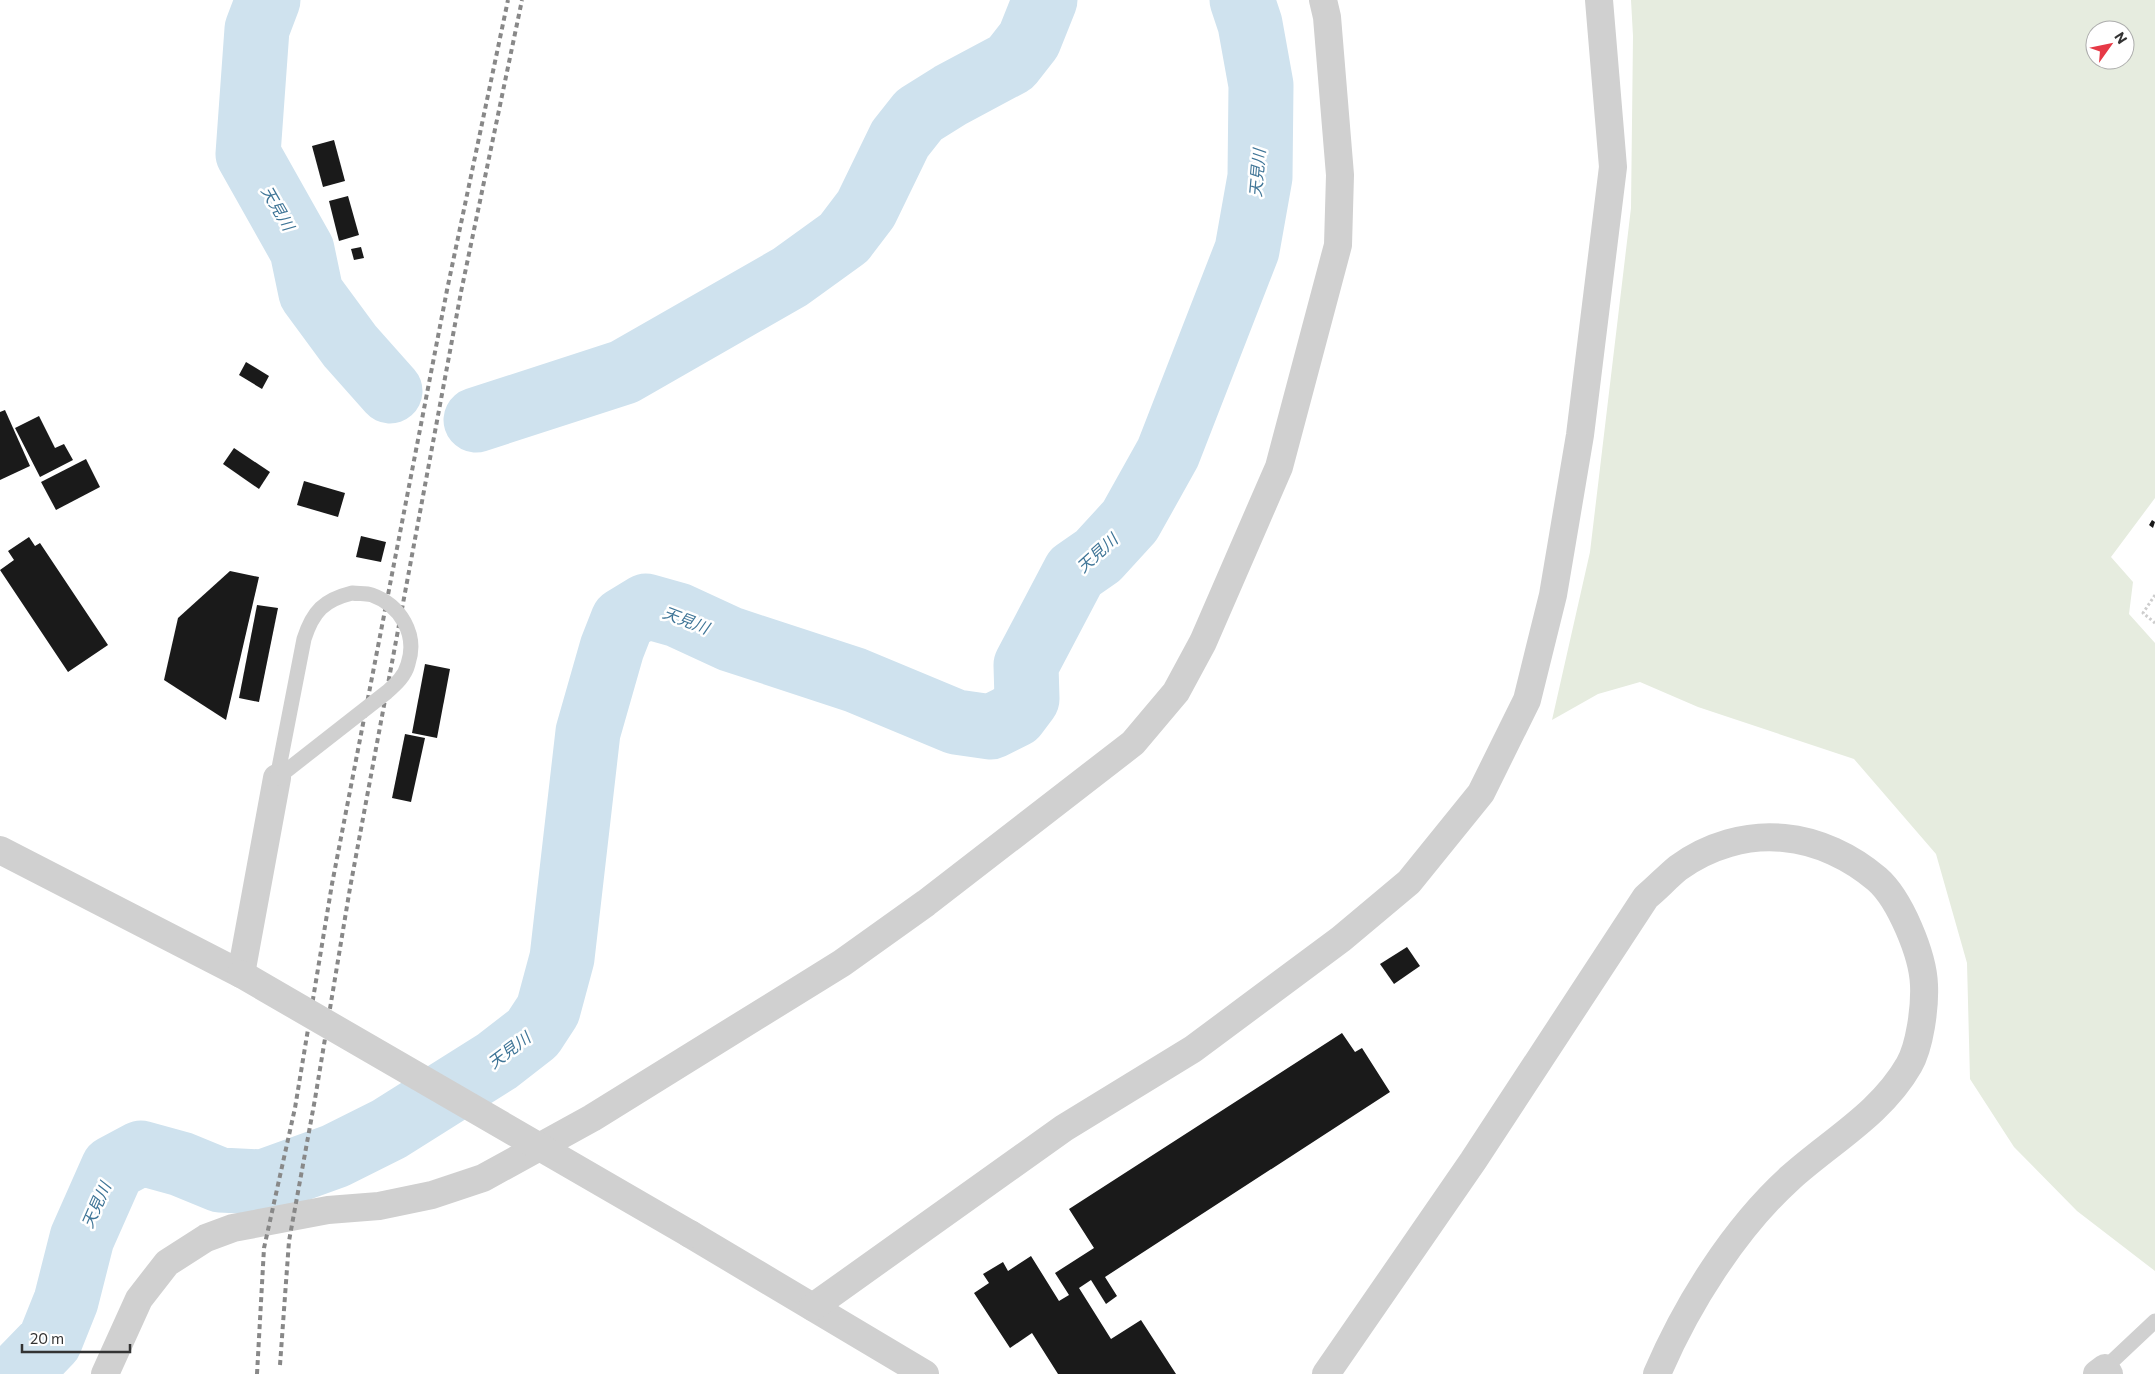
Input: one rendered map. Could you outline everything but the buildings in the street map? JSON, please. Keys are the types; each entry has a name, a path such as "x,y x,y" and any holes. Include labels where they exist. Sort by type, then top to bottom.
{"street":[{"path":"106,1374 139,1299 167,1262 206,1238 233,1228 328,1210 379,1206 432,1195 483,1178 592,1118 842,963 926,903 1133,743 1176,692 1203,642 1279,466 1338,245 1340,174 1327,17 1323,0"},
{"path":"813,1307 1064,1128 1193,1049 1341,939 1409,882 1481,793 1527,700 1553,595 1580,435 1613,167 1599,0"},
{"path":"241,974 277,778"},
{"path":"1326,1374 1473,1162 1646,897 1679,868 1718,846 1759,836 1806,841 1829,849 1850,860 1878,880 1894,899 1918,954 1924,983 1920,1030 1911,1064 1880,1105 1789,1179 1746,1224 1703,1287 1667,1351 1658,1374"},
{"path":"0,850 241,974 690,1234 925,1374"}],"lane":[{"path":"352,593 370,594 386,602 400,614 408,630 411,647 408,664 400,680 277,778 304,639 310,622 320,608 335,598 352,593"},
{"path":"2104,1372 2155,1321"}],"path":[{"path":"2155,594 2143,613 2155,623"}],"shaded area":[{"path":"1631,0 2155,0 2155,498 2111,557 2133,582 2129,614 2155,643 2155,1271 2077,1211 2014,1147 1970,1079 1967,963 1936,854 1854,759 1698,707 1640,682 1598,694 1552,720 1590,552 1631,208 1633,36"}],"waterway":[{"name":"天見川","path":"268,0 257,29 248,154 302,250 311,293 350,346 390,391"},
{"name":"天見川","path":"476,420 624,372 790,277 844,238 866,209 900,139 919,115 951,95 1011,63 1029,40 1045,0"},
{"name":"天見川","path":"18,1374 50,1341 66,1301 82,1238 113,1168 141,1153 181,1164 220,1180 263,1182 335,1156 389,1129 497,1061 533,1033 548,1010 562,958 588,732 612,648 623,620 646,606 678,615 730,639 855,680 956,722 991,727 1015,715 1027,699 1026,665 1075,572 1098,556 1130,521 1168,453 1247,250 1260,177 1261,85 1250,24 1242,0"}],"railway":[{"path":"257,1374 264,1248 295,1108 332,884 447,290 508,0"},
{"path":"280,1365 289,1241 350,888 461,292 522,0"}]}
